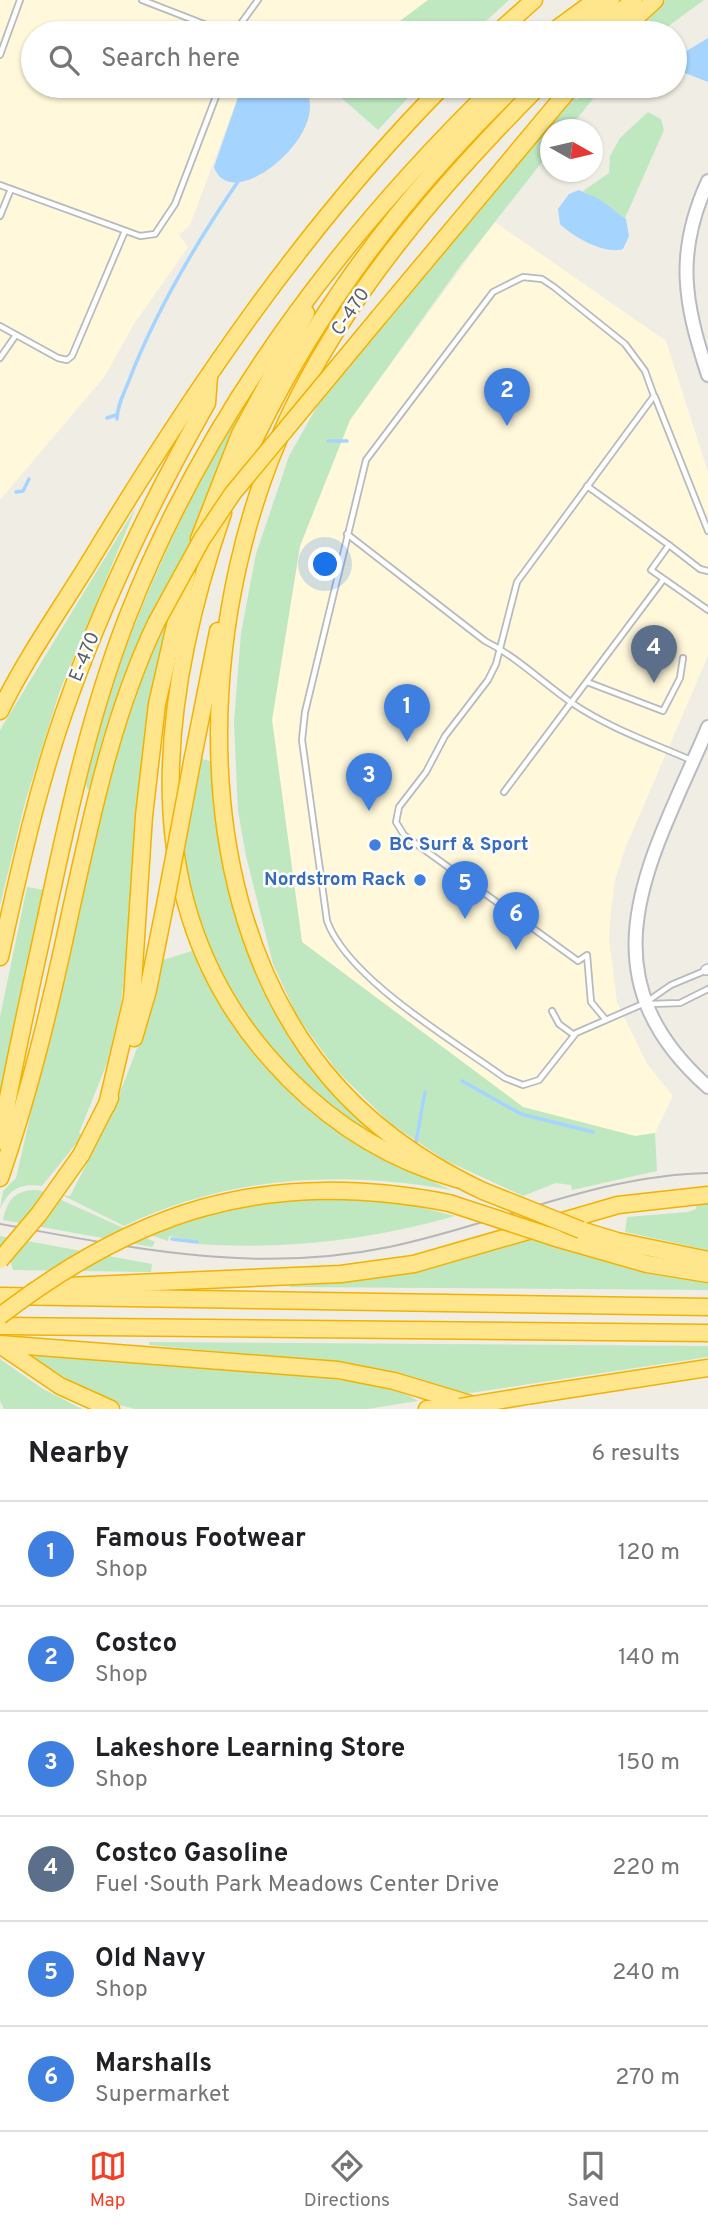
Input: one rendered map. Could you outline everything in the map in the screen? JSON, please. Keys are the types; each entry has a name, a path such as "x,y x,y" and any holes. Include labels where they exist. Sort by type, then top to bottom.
{"highway":[{"path":"510,21 534,0"},
{"path":"567,21 596,0"},
{"path":"586,21 611,0"},
{"path":"609,21 634,0"},
{"path":"632,21 655,0"},
{"path":"1,709 127,502 209,374 326,216 384,148 432,98"},
{"path":"0,1141 77,776 128,615 180,499 229,412 302,302 342,250 424,158 483,98"},
{"path":"457,1179 413,1166 342,1124 284,1074 239,1018 201,948 181,888 169,816 169,766 178,688 199,588 223,512 263,418 309,335 372,244 443,159 503,98"},
{"name":"C-470","path":"233,579 268,464 316,365 353,307 419,218 479,148 527,98"},
{"path":"0,1178 47,1014 107,752 147,640 186,567 245,477 562,98"},
{"path":"107,1105 130,1012 150,750 167,650 183,588 220,479 255,404 298,325 359,233"},
{"name":"E-470","path":"0,957 33,816 67,702 125,560 207,403 209,374"},
{"path":"233,579 222,688 222,774 234,874 258,957 291,1024 342,1091 399,1143 457,1179 581,1230 645,1248 708,1260"},
{"path":"0,1260 40,1214 81,1154 107,1105 145,1002 224,599 233,579"},
{"path":"4,1323 96,1253 149,1226 202,1208 256,1195 302,1190 372,1192 449,1203 647,1264 708,1274"},
{"path":"19,1297 45,1287 305,1277 414,1264 611,1207 708,1195"},
{"path":"0,1296 708,1307"},
{"path":"4,1323 708,1333"},
{"path":"3,1345 45,1377 111,1409"},
{"path":"3,1345 354,1372 486,1409"},
{"path":"427,1409 456,1408 708,1368"}],"main road":[{"path":"708,181 690,230 685,274 692,326 708,375"},
{"path":"708,727 650,861 639,897 635,951 645,1003 675,1053 708,1087"}],"lane":[{"path":"0,55 20,0"},
{"path":"142,0 196,21"},
{"path":"243,21 258,0"},
{"path":"0,185 125,231 149,237 169,217 215,98"},
{"path":"0,216 11,189"},
{"path":"0,326 58,358 67,360 72,356 125,231"},
{"path":"707,969 671,985 645,1003 574,1035 539,1080 515,1083 366,976 334,940 324,908 302,740 305,712 347,534 370,451 493,292 508,283 523,277 542,279 610,330 636,357 708,531"},
{"path":"0,358 16,335"},
{"path":"606,1020 591,1002 587,955 578,961 404,835 396,822 399,807 426,772 445,736 488,680 496,664 517,582 654,396"},
{"path":"587,486 701,569 708,571"},
{"path":"347,534 485,641 499,648 604,723 694,761"},
{"path":"669,545 652,570 708,610"},
{"path":"504,792 663,580"},
{"path":"587,682 663,710 680,678 683,658"},
{"path":"645,1003 680,1003 708,989"},
{"path":"552,1011 559,1024 574,1035"}],"shaded area":[{"path":"0,0 428,0 400,21 21,21 21,98 238,98 190,225 179,235 188,247 134,324 105,376 0,500"},
{"path":"495,222 666,341 708,472 708,656 625,849 615,880 611,911 609,938 617,1002 647,1064 673,1096 655,1133 635,1136 523,1107 302,942 272,720 300,546 350,420"}],"green space":[{"path":"428,0 509,0 486,21 400,21"},
{"path":"666,0 704,0 675,21 643,21"},
{"path":"342,98 408,98 378,130"},
{"path":"571,98 594,98 577,119 553,119"},
{"path":"648,112 661,119 664,130 625,218 583,191 596,182 603,182 603,177 609,173 610,156 620,138"},
{"path":"540,135 540,165 461,265 350,420 300,546 272,720 302,942 523,1107 635,1136 655,1133 657,1171 572,1190 571,1185 556,1183 523,1196 445,1160 391,1124 337,1071 297,1016 273,964 246,856 238,811 234,722 241,633 256,554 289,456 328,387"},
{"path":"236,415 240,418 189,548 150,620 111,717 91,790 87,789 86,772 90,753 115,677 145,600 178,525"},
{"path":"136,507 59,693 24,806 0,906 0,730"},
{"path":"171,608 156,676 121,1004 107,1063 79,1133 83,1135 42,1186 16,1189 0,1209 3,1191 16,1178 98,819 107,794 104,793 134,693"},
{"path":"188,755 213,762 229,881 238,919 265,993 284,1028 311,1068 382,1142 317,1096 276,1056 248,1019 224,979 205,937 191,892 184,847 183,801"},
{"path":"27,887 44,890 0,1096 0,1017"},
{"path":"195,950 255,1050 392,1162 451,1190 367,1180 284,1182 203,1196 124,1226 62,1195 70,1196 112,1111 136,1053 163,960"},
{"path":"39,1190 155,1242 152,1247 3,1220 7,1206 14,1197 24,1191"},
{"path":"302,1197 391,1200 455,1216 359,1237 263,1246 197,1244 197,1241 169,1236 168,1241 150,1235 221,1211"},
{"path":"697,1201 708,1201 708,1250 625,1232 627,1217 688,1212 696,1209"},
{"path":"0,1236 152,1264 151,1272 13,1270 10,1260 0,1256"},
{"path":"526,1237 610,1263 708,1283 708,1290 290,1287 290,1282"},
{"path":"149,1342 708,1346 708,1357 464,1394 351,1364 149,1345"},
{"path":"27,1355 296,1374 394,1391 418,1401 367,1409 135,1409 115,1404 115,1401 76,1384"},
{"path":"0,1359 43,1389 82,1409 4,1409 0,1401"}],"water":[{"path":"708,38 708,82 687,74 687,51"},
{"path":"238,98 308,98 310,103 307,123 296,143 279,161 260,175 241,182 225,180 214,167"},
{"path":"579,190 599,199 626,219 629,236 623,249 607,249 590,244 560,224 558,209 569,194"}],"waterway":[{"path":"117,419 122,396 164,304 207,228 239,180"},
{"path":"107,418 116,415"},
{"path":"328,441 347,441"},
{"path":"16,492 23,491 29,479"},
{"path":"462,1081 521,1114 593,1132"},
{"path":"416,1142 425,1092"},
{"path":"172,1239 197,1242"}],"tram line":[{"path":"0,1224 97,1242 193,1255 290,1259 389,1247 429,1238 586,1191 626,1182 708,1173"}],"place":[{"name":"Costco","path":"507,426"},
{"name":"Costco Gasoline","path":"654,683"},
{"name":"Famous Footwear","path":"407,742"},
{"name":"Lakeshore Learning Store","path":"369,811"},
{"name":"BC Surf & Sport","path":"375,845"},
{"name":"Nordstrom Rack","path":"420,880"},
{"name":"Old Navy","path":"465,919"},
{"name":"Marshalls","path":"516,950"}]}
